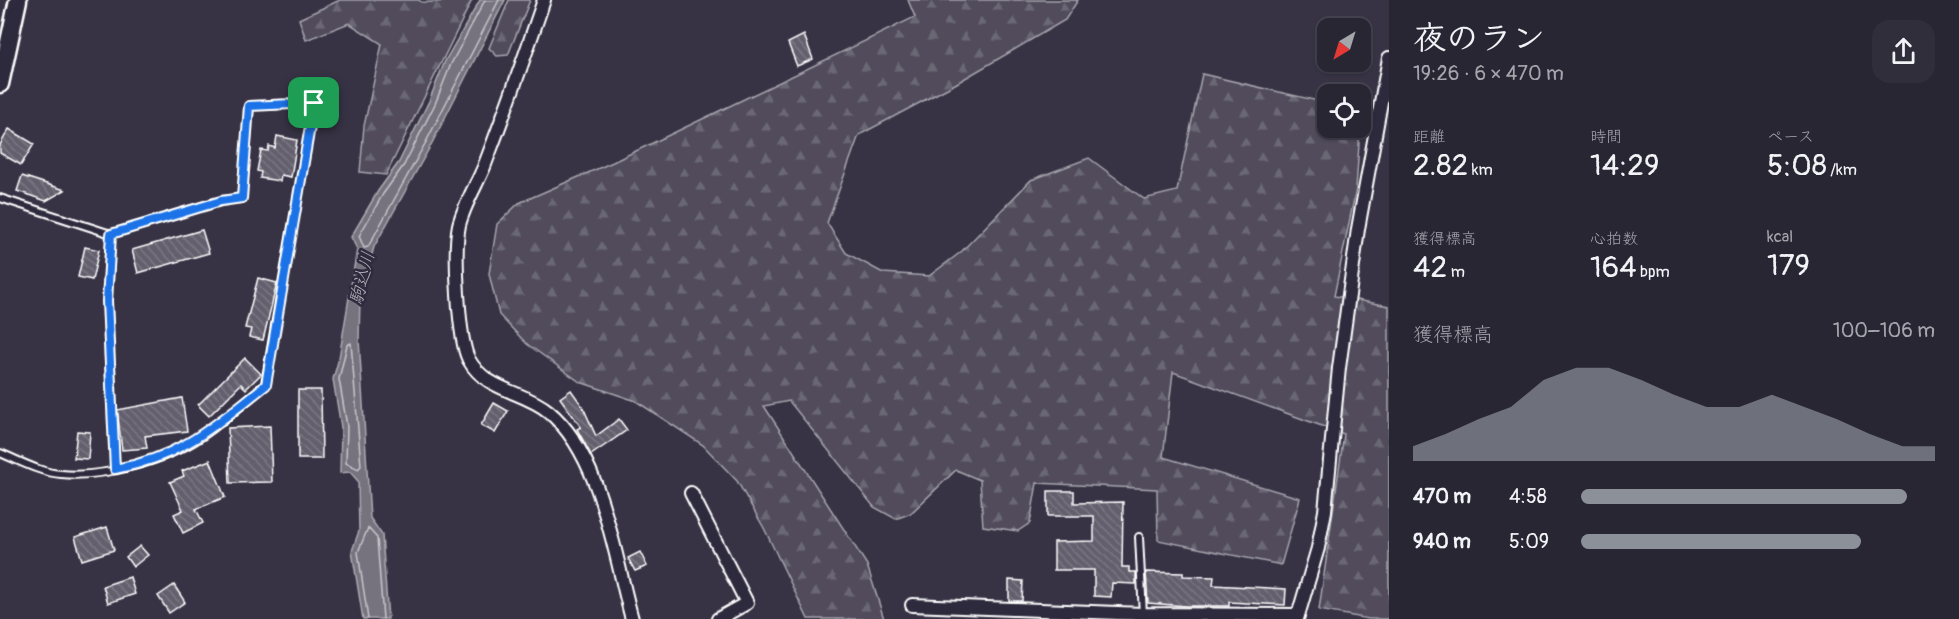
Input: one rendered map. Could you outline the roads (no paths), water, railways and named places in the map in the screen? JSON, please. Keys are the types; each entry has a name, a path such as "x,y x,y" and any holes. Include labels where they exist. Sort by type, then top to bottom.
{"street":[{"path":"0,84 18,0"},
{"path":"544,0 487,158 460,222 457,238 457,266 463,332 468,359 478,371 499,388 547,409 562,424 583,458 599,495 632,619"},
{"path":"912,605 1143,617 1297,617 1318,548 1325,511 1339,368 1358,229 1389,58"},
{"path":"691,494 747,603 718,619"}],"lane":[{"path":"0,198 111,234 221,201 242,198 249,106 314,103 266,385 200,438 146,463 115,469 59,474 0,453"},
{"path":"111,234 107,301 115,469"},
{"path":"1139,537 1143,617"}],"water":[{"name":"駒込川","path":"480,0 505,0 431,145 374,247 360,299 359,339 370,518 382,535 388,619 363,619 352,551 359,531 358,481 350,472 340,473 341,427 333,379 339,358 357,249 351,237 378,191 399,162 429,101 445,61"}]}
